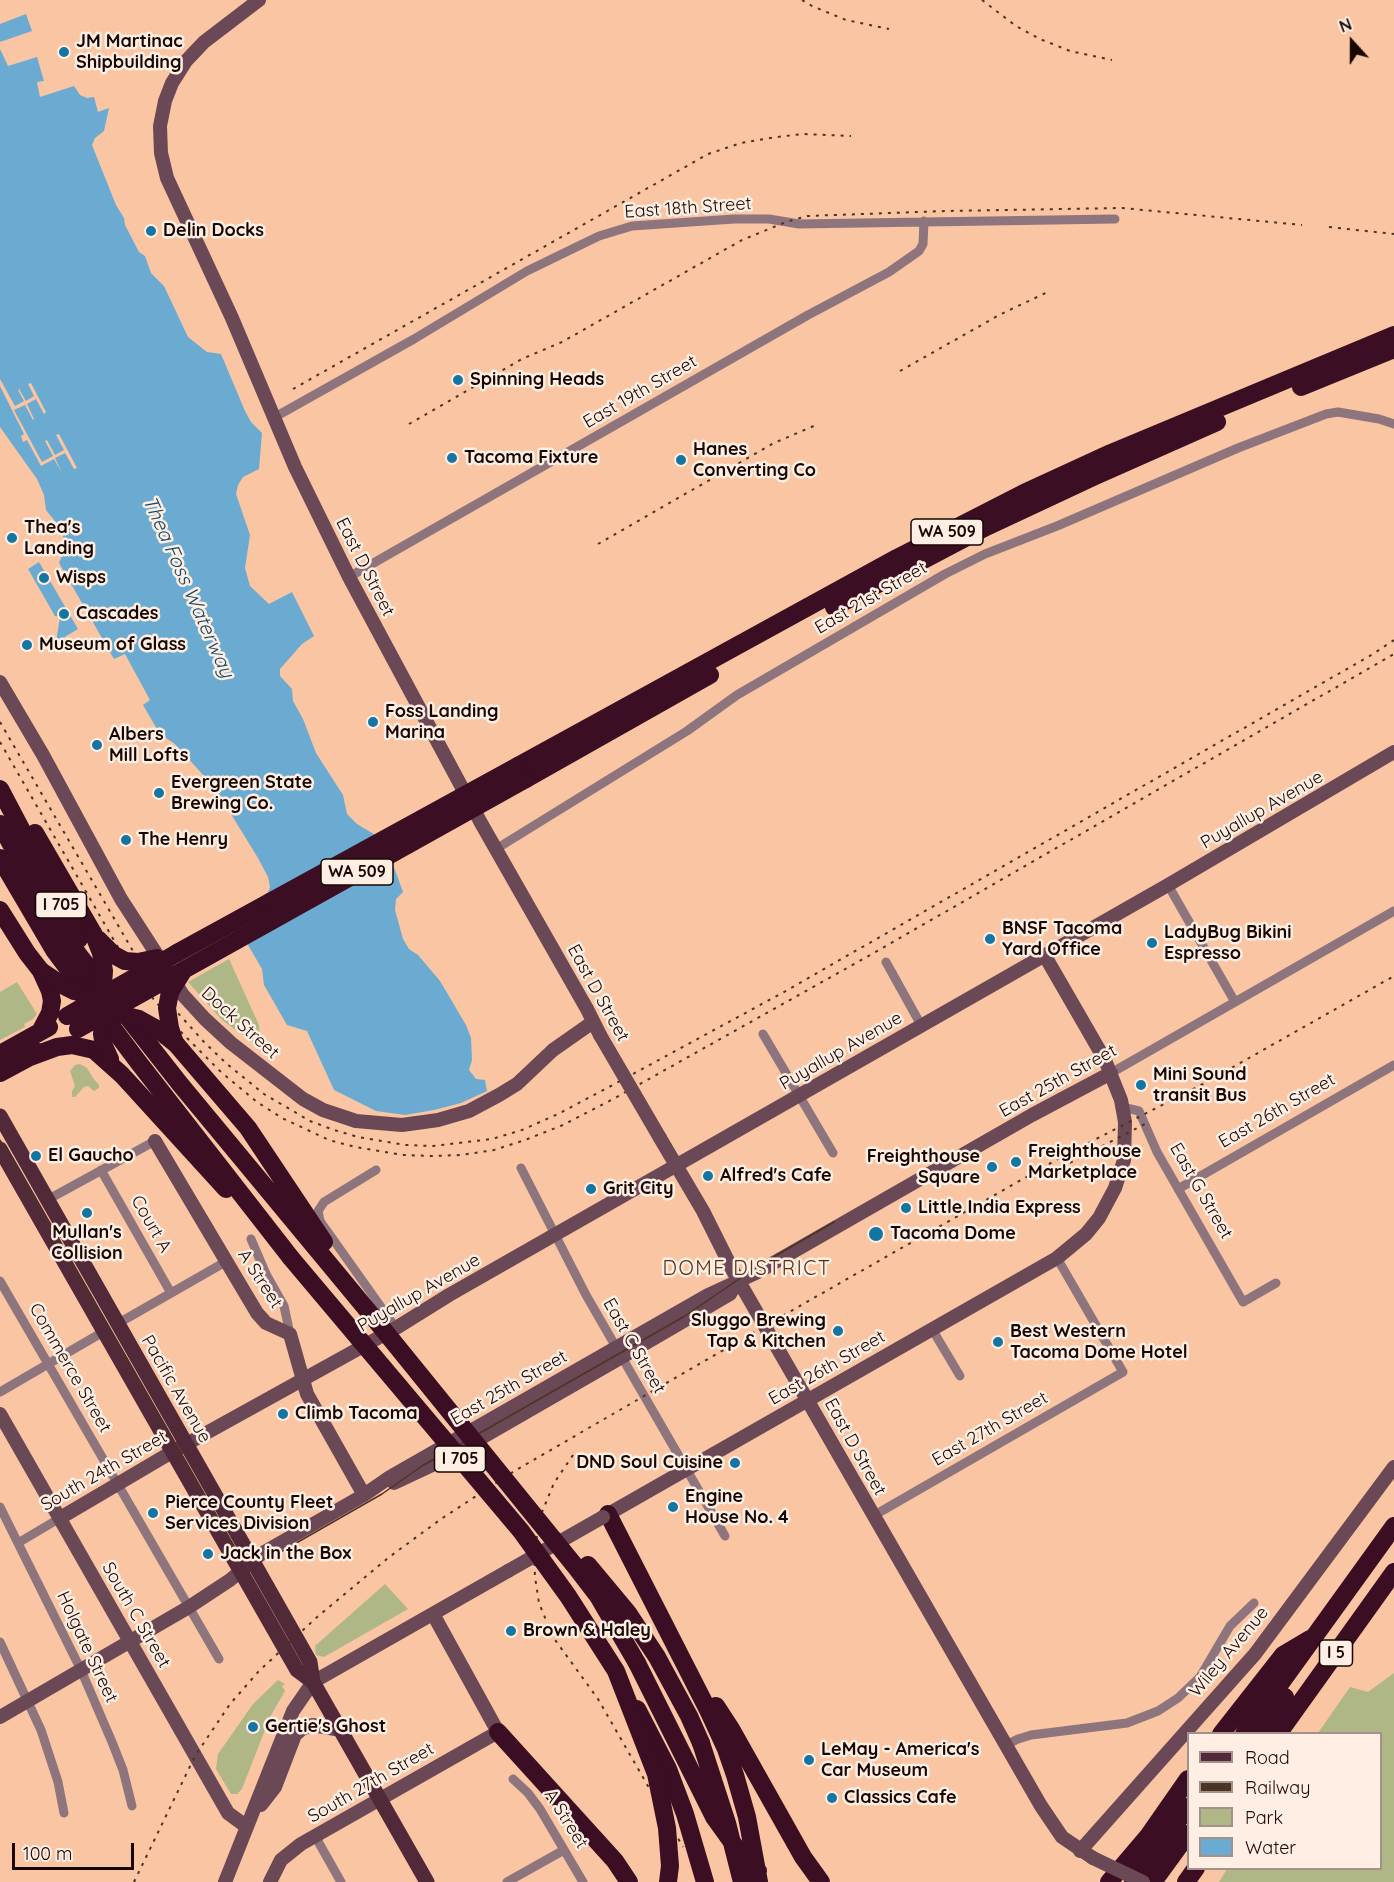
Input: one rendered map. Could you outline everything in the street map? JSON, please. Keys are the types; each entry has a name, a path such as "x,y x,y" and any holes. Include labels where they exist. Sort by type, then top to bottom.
{"highway":[{"path":"1111,453 1202,404 1394,322"},
{"name":"WA 509","path":"522,773 929,542 1024,493 1111,453 1394,335"},
{"name":"WA 509","path":"0,1073 30,1057 73,1023 182,959 522,773 986,527 1267,400 1394,349"},
{"path":"1326,377 1394,355"},
{"path":"0,772 93,933 104,963 102,1034 104,1056"},
{"name":"I 705","path":"0,789 103,982 128,1017 494,1465 597,1576 628,1613 657,1657 701,1743 725,1815 742,1882"},
{"path":"0,825 57,924 128,1017"},
{"name":"I 705","path":"0,858 54,950 139,1063 212,1166 521,1531 568,1596 616,1671"},
{"path":"0,910 27,953 42,971 67,988 146,1022 176,1044 255,1137 378,1323"},
{"path":"93,933 114,955 125,961 182,959 168,1000 168,1019 176,1044"},
{"path":"0,1047 35,1035 48,1019 52,1006 52,995 42,971"},
{"name":"WA 509","path":"0,1054 35,1035 73,1023"},
{"path":"30,1057 46,1050 72,1045 104,1056 212,1166"},
{"path":"494,1465 576,1566 597,1596 653,1691 714,1817 748,1862 771,1882"},
{"path":"605,1515 669,1634 726,1749 747,1817 759,1882"},
{"name":"I 5","path":"1245,1732 1394,1526"},
{"name":"I 5","path":"1279,1732 1394,1572"},
{"name":"I 5","path":"1293,1732 1394,1582"},
{"path":"669,1634 731,1729 803,1857 821,1882"},
{"path":"1223,1732 1283,1655 1317,1635"},
{"name":"I 5","path":"1261,1732 1286,1695 1292,1669"},
{"path":"616,1671 656,1774 667,1828 670,1866 668,1882"},
{"path":"616,1671 665,1762 685,1814 705,1882"},
{"path":"498,1732 615,1861 629,1882"},
{"path":"1109,1882 1149,1835 1187,1780"},
{"path":"1134,1882 1187,1808"},
{"path":"1153,1882 1187,1835"},
{"path":"1102,1882 1130,1856"},
{"path":"1168,1882 1187,1856"}],"main road":[{"name":"Pacific Avenue","path":"0,1116 310,1662 313,1682 427,1882"},
{"name":"Pacific Avenue","path":"0,1149 297,1670 313,1682"}],"street":[{"name":"East D Street","path":"259,0 204,42 186,61 172,83 161,115 159,139 167,178 227,308 295,467 349,577 498,854 703,1211 738,1281 1055,1829 1067,1842 1143,1882"},
{"name":"East 18th Street","path":"275,417 528,271 615,230 653,223 734,219 769,219 799,224 924,220 946,222 1115,219"},
{"name":"East 19th Street","path":"349,577 798,320 889,272 919,251 923,244 924,220"},
{"name":"East 21st Street","path":"498,854 687,730 737,694 945,574 985,554 1057,526 1238,448 1326,414 1338,412 1394,424"},
{"name":"Dock Street","path":"0,682 43,755 121,899 183,995 231,1043 303,1099 340,1117 377,1124 402,1125 438,1120 476,1108 517,1084 553,1050 593,1022"},
{"name":"Puyallup Avenue","path":"304,1380 1045,956 1394,752"},
{"path":"1168,885 1235,1002"},
{"name":"East 25th Street","path":"0,1716 189,1607 253,1561 364,1495 433,1466 620,1353 730,1294 738,1281 1111,1073 1394,911"},
{"path":"1045,956 1111,1073"},
{"path":"886,962 921,1025"},
{"path":"763,1034 833,1154"},
{"name":"East 26th Street","path":"1178,1189 1394,1065"},
{"name":"East 26th Street","path":"313,1682 1058,1258 1086,1234 1099,1218 1115,1188 1124,1160 1122,1107 1111,1073"},
{"name":"East G Street","path":"1122,1107 1139,1111 1157,1152 1243,1302 1276,1283"},
{"path":"47,1200 155,1140"},
{"name":"A Street","path":"155,1140 261,1318 266,1323 290,1334"},
{"name":"East C Street","path":"521,1168 620,1353 725,1536"},
{"name":"Court A","path":"101,1170 171,1293"},
{"path":"376,1170 324,1203 318,1211 321,1221 396,1328"},
{"path":"251,1239 266,1274 285,1306 285,1317 307,1394 364,1495"},
{"name":"East 27th Street","path":"873,1516 1123,1372 1058,1258"},
{"path":"117,1324 227,1262"},
{"name":"Commerce Street","path":"0,1281 219,1659"},
{"path":"932,1329 960,1376"},
{"path":"0,1392 103,1332"},
{"name":"South 24th Street","path":"18,1543 172,1452 304,1380"},
{"name":"South C Street","path":"0,1413 228,1813 248,1824"},
{"name":"Wiley Avenue","path":"1189,1732 1255,1654 1394,1467"},
{"name":"Holgate Street","path":"0,1507 81,1670 123,1770 132,1806"},
{"path":"1006,1745 1031,1735 1127,1723 1165,1707 1200,1677 1230,1626 1254,1603"},
{"path":"433,1614 498,1732"},
{"path":"0,1642 29,1700 52,1761 64,1813"},
{"path":"225,1882 293,1710 313,1682"},
{"path":"248,1824 275,1787 295,1735 312,1725 341,1730"},
{"name":"South 27th Street","path":"270,1880 281,1860 301,1844 498,1732"},
{"name":"Wiley Avenue","path":"1087,1854 1187,1735"},
{"name":"A Street","path":"513,1779 528,1793 582,1882"},
{"path":"315,1836 341,1882"},
{"path":"507,1882 564,1850"}],"green space":[{"path":"229,959 259,1025 258,1046 222,1020 188,982"},
{"path":"17,982 37,1014 24,1024 25,1027 0,1040 0,992"},
{"path":"80,1064 87,1068 99,1088 94,1091 88,1086 84,1087 75,1097 72,1097 75,1086 70,1071 75,1065"},
{"path":"385,1584 408,1609 324,1657 316,1655 315,1646"},
{"path":"1394,1673 1394,1882 1219,1882 1226,1870 1382,1870 1382,1732 1319,1732 1350,1687 1368,1692"},
{"path":"278,1680 285,1684 282,1686 285,1691 270,1717 242,1789 237,1794 231,1794 216,1769 218,1754 253,1704"}],"water":[{"path":"26,14 32,31 0,42 0,24"},
{"name":"Thea Foss Waterway","path":"0,49 8,66 37,57 44,81 37,82 40,97 74,86 80,95 87,98 94,97 98,112 109,108 104,131 95,138 92,145 125,225 139,252 145,256 151,273 164,286 188,337 207,352 221,354 245,411 251,422 262,433 259,469 243,477 236,494 250,535 245,568 250,586 269,604 292,592 314,636 302,644 280,669 280,676 292,689 293,701 303,719 316,753 343,795 347,814 357,824 377,836 395,870 403,892 396,899 395,910 403,939 409,949 418,955 440,981 466,1025 471,1038 472,1060 469,1070 476,1079 485,1080 487,1091 461,1103 405,1115 376,1111 334,1090 307,1031 287,1025 264,985 262,969 248,945 270,887 268,877 215,788 175,744 160,734 143,705 150,700 125,654 114,659 59,563 65,548 62,530 46,510 44,495 37,479 0,427"},
{"path":"39,562 78,629 56,642 60,617 55,616 28,569"}],"pier":[{"path":"0,379 15,406 24,401 19,389 26,401 34,396 28,384 31,383 46,412 44,414 36,399 27,404 33,420 25,405 14,410 42,462 53,456 45,441 47,440 55,455 64,450 56,435 59,434 77,468 74,469 65,453 55,458 62,473 54,459 41,466 27,440 23,442 21,436 24,434 0,386"}],"tram line":[{"path":"0,1140 229,1541 240,1553 255,1559 277,1554 382,1494 422,1466 685,1316 758,1266 834,1222"}],"railway":[{"path":"802,0 846,20 889,29"},
{"path":"982,0 1016,26 1040,39 1070,51 1112,60"},
{"path":"293,389 708,154 741,143 777,137 803,134 851,136"},
{"path":"409,424 522,359 562,342 742,240 807,216 1122,208 1302,225"},
{"path":"1329,227 1394,234"},
{"path":"900,371 1001,314 1050,291"},
{"path":"598,544 774,443 816,425"},
{"path":"0,722 137,958 168,1002 205,1043 264,1094 310,1121 358,1137 405,1145 433,1146 492,1139 522,1130 558,1114 784,992 1394,640"},
{"path":"0,742 127,963 179,1030 221,1072 257,1102 282,1118 329,1140 403,1155 461,1155 494,1150 525,1140 563,1125 615,1098 872,954 1394,654"},
{"path":"134,1882 195,1756 230,1704 259,1671 316,1618 388,1558 441,1519 516,1470 812,1299 1065,1155 1203,1084 1394,976"},
{"path":"1054,1171 1145,1124"},
{"path":"573,1455 554,1483 540,1517 534,1554 539,1603 553,1637 598,1699 683,1847"}],"place":[{"name":"JM Martinac Shipbuilding","path":"64,52"},
{"name":"Delin Docks","path":"151,231"},
{"name":"Spinning Heads","path":"458,380"},
{"name":"Tacoma Fixture","path":"452,458"},
{"name":"Hanes Converting Co","path":"681,460"},
{"name":"Thea's Landing","path":"12,538"},
{"name":"Wisps","path":"44,578"},
{"name":"Cascades","path":"64,614"},
{"name":"Museum of Glass","path":"27,645"},
{"name":"Foss Landing Marina","path":"373,722"},
{"name":"Albers Mill Lofts","path":"97,745"},
{"name":"Evergreen State Brewing Co.","path":"159,793"},
{"name":"The Henry","path":"126,840"},
{"name":"BNSF Tacoma Yard Office","path":"990,939"},
{"name":"LadyBug Bikini Espresso","path":"1152,943"},
{"name":"Mini Sound transit Bus","path":"1141,1085"},
{"name":"El Gaucho","path":"36,1156"},
{"name":"Freighthouse Marketplace","path":"1016,1162"},
{"name":"Freighthouse Square","path":"992,1167"},
{"name":"Alfred's Cafe","path":"708,1176"},
{"name":"Grit City","path":"591,1189"},
{"name":"Little India Express","path":"906,1208"},
{"name":"Mullan's Collision","path":"87,1213"},
{"name":"Tacoma Dome","path":"876,1234"},
{"name":"Sluggo Brewing Tap & Kitchen","path":"838,1331"},
{"name":"Best Western Tacoma Dome Hotel","path":"998,1342"},
{"name":"Climb Tacoma","path":"283,1414"},
{"name":"DND Soul Cuisine","path":"735,1463"},
{"name":"Engine House No. 4","path":"673,1507"},
{"name":"Pierce County Fleet Services Division","path":"153,1513"},
{"name":"Jack in the Box","path":"208,1554"},
{"name":"Brown & Haley","path":"511,1631"},
{"name":"Gertie's Ghost","path":"253,1727"},
{"name":"LeMay - America's Car Museum","path":"809,1760"},
{"name":"Classics Cafe","path":"832,1798"}],"district":[{"name":"DOME DISTRICT","path":"747,1269"}]}
